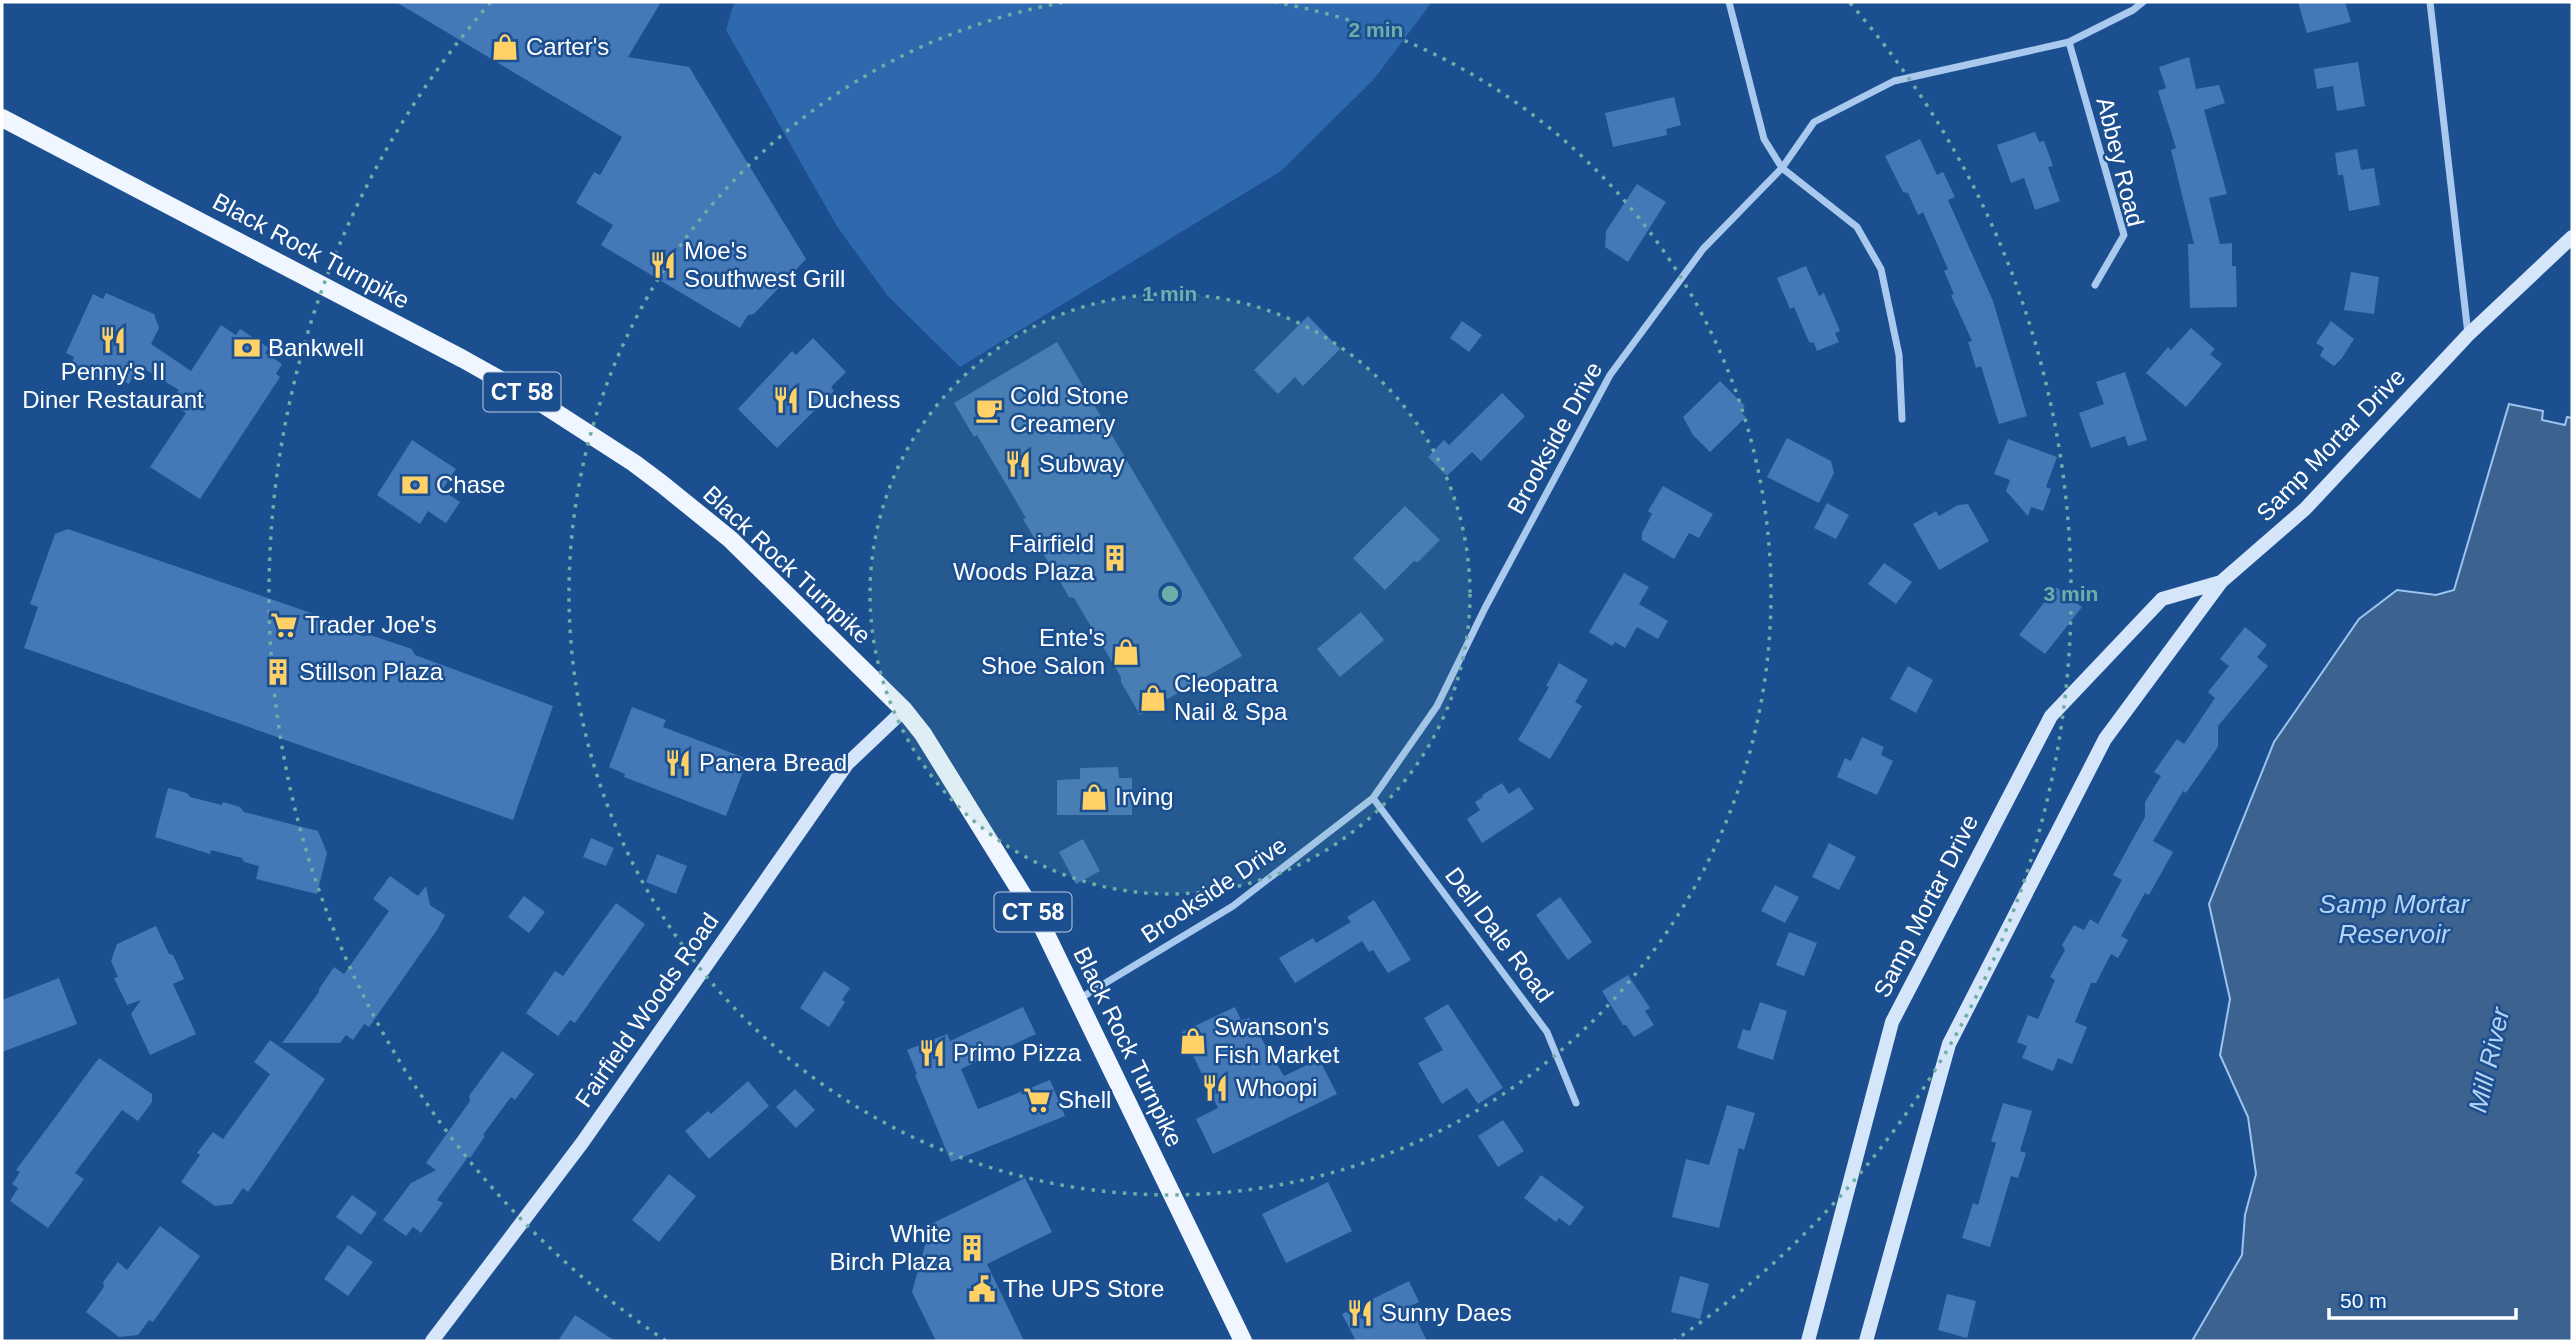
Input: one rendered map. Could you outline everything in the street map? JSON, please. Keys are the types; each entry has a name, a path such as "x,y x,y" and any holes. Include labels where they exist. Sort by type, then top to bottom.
{"main road":[{"name":"Black Rock Turnpike","path":"2,118 388,318 538,401 624,456 730,538 904,710 923,734 1042,926 1243,1341"},
{"name":"Samp Mortar Drive","path":"1866,1341 1949,1044 2105,739 2221,582 2305,509 2468,335 2572,237"},
{"name":"Samp Mortar Drive","path":"1808,1341 1892,1022 2050,716 2162,598 2221,582"},
{"name":"Fairfield Woods Road","path":"432,1341 582,1143 847,764 904,710"}],"street":[{"path":"1729,2 1764,139 1783,168 1857,227 1881,269 1899,355 1902,419"},
{"name":"Brookside Drive","path":"1079,1000 1233,906 1373,798 1437,706 1485,608 1610,375 1703,249 1783,168 1814,122 1894,81 2069,42 2133,10 2143,2"},
{"path":"2430,2 2468,335"},
{"name":"Abbey Road","path":"2069,42 2124,235 2095,285"},
{"name":"Dell Dale Road","path":"1373,798 1547,1032 1576,1103"}],"shaded area":[{"path":"734,2 1432,2 1374,79 1281,171 960,367 887,295 836,225 726,30"}],"water":[{"name":"Samp Mortar Reservoir","path":"2509,404 2543,411 2542,420 2565,425 2567,417 2572,418 2572,1341 2192,1341 2242,1255 2245,1215 2256,1174 2248,1117 2220,1055 2230,999 2209,904 2274,742 2359,619 2397,590 2436,595 2454,590"}],"building":[{"path":"396,2 661,2 628,57 689,67 806,259 754,314 748,315 740,328 601,245 613,225 576,203 594,172 600,175 622,137"},
{"path":"2298,2 2345,2 2351,22 2307,33"},
{"path":"2189,57 2196,89 2219,85 2225,103 2204,110 2227,194 2209,198 2220,244 2232,243 2232,266 2236,266 2237,307 2190,308 2188,244 2194,244 2171,150 2176,148 2158,91 2166,88 2159,67"},
{"path":"2358,62 2365,106 2337,111 2333,86 2317,89 2314,69"},
{"path":"1674,97 1681,125 1666,129 1667,135 1613,147 1605,113"},
{"path":"2035,132 2039,142 2044,141 2053,166 2048,167 2060,201 2035,210 2024,178 2011,183 1997,145"},
{"path":"1920,139 1937,175 1943,172 1955,197 1948,200 1993,301 2027,416 1999,424 1981,366 1976,368 1968,342 1972,341 1951,295 1954,294 1944,271 1948,269 1923,212 1918,215 1885,156"},
{"path":"2357,149 2361,170 2374,168 2380,205 2349,211 2343,175 2338,175 2335,153"},
{"path":"1637,184 1666,202 1628,262 1605,247 1606,231"},
{"path":"1806,266 1819,296 1824,293 1840,331 1835,333 1839,342 1817,351 1814,343 1809,342 1794,307 1790,309 1777,278"},
{"path":"2351,272 2379,277 2374,314 2344,310"},
{"path":"106,293 154,314 159,328 151,344 191,371 221,325 236,335 240,329 269,348 265,353 282,364 276,374 280,377 200,499 150,467 186,413 170,403 179,390 138,365 129,384 105,373 102,380 70,366 74,357 66,353 93,294 103,299"},
{"path":"1308,316 1340,349 1303,386 1295,377 1278,394 1254,370"},
{"path":"1462,321 1482,335 1469,352 1450,338"},
{"path":"2331,321 2354,339 2334,366 2320,356 2324,348 2316,343"},
{"path":"2191,328 2215,349 2210,354 2222,364 2186,407 2146,373 2168,347 2171,350"},
{"name":"Duchess","path":"813,338 846,372 831,387 834,391 777,448 738,409 792,351 796,355"},
{"name":"Fairfield Woods Plaza","path":"1057,342 1242,656 1140,715 1121,682 1121,677 1074,598 1069,597 977,435 974,437 954,403"},
{"path":"2125,372 2147,440 2128,446 2125,436 2091,448 2079,413 2104,404 2096,382"},
{"path":"1720,381 1745,406 1740,411 1746,417 1710,452 1693,435 1683,417"},
{"path":"1502,393 1525,416 1481,461 1472,452 1447,476 1428,457 1444,440 1449,445"},
{"path":"1787,438 1831,461 1834,473 1819,503 1767,477"},
{"path":"2008,439 2057,457 2046,487 2051,489 2043,511 2031,507 2028,516 2006,491 2010,480 1994,474"},
{"name":"Chase","path":"412,440 456,469 442,490 460,502 446,523 428,511 420,524 377,495"},
{"path":"1663,486 1713,514 1699,538 1689,533 1674,559 1642,540 1642,533 1652,514 1648,511"},
{"path":"1827,503 1849,515 1836,539 1814,528"},
{"path":"1968,504 1989,541 1939,570 1913,524 1936,511 1939,516 1958,505"},
{"path":"1405,506 1440,540 1385,590 1353,558"},
{"name":"Stillson Plaza","path":"68,529 337,622 340,628 412,649 415,655 553,706 513,820 24,648 38,607 30,604 55,534"},
{"path":"1884,563 1912,582 1896,604 1868,584"},
{"path":"1624,573 1649,587 1639,604 1668,621 1658,639 1637,627 1625,648 1615,642 1612,646 1589,632"},
{"path":"2056,587 2082,607 2045,654 2019,635"},
{"path":"1361,612 1384,640 1340,677 1317,649"},
{"path":"2245,627 2267,645 2257,657 2268,666 2218,726 2218,747 2186,793 2183,791 2153,841 2173,852 2149,895 2145,893 2121,936 2128,940 2118,958 2111,954 2096,983 2091,983 2075,1022 2087,1027 2072,1064 2058,1058 2053,1071 2022,1058 2027,1046 2017,1042 2028,1015 2038,1019 2055,980 2050,977 2065,950 2062,945 2074,925 2084,930 2090,919 2098,924 2122,880 2113,875 2145,817 2145,802 2161,776 2154,772 2177,739 2184,744 2215,698 2208,692 2229,666 2220,659"},
{"path":"1559,663 1588,680 1575,702 1582,706 1550,759 1518,740 1549,687 1546,686"},
{"path":"1908,666 1933,680 1916,713 1890,699"},
{"name":"Panera Bread","path":"632,707 666,720 663,727 748,759 726,816 624,777 625,774 609,767"},
{"path":"1862,737 1884,747 1881,755 1893,761 1877,795 1837,777 1845,758 1851,761"},
{"name":"Irving","path":"1118,767 1119,778 1132,778 1132,815 1057,815 1057,780 1080,779 1080,768"},
{"path":"1502,783 1509,794 1519,787 1534,809 1482,843 1467,819 1480,810 1475,802"},
{"path":"168,788 187,793 190,797 222,805 223,802 240,807 244,812 318,831 327,853 317,894 256,879 259,866 244,862 242,858 211,850 210,854 155,837"},
{"path":"591,838 614,848 606,866 583,857"},
{"name":"Irving","path":"1083,839 1100,871 1076,884 1059,852"},
{"path":"1829,843 1856,857 1839,890 1812,877"},
{"path":"657,854 687,866 676,894 646,882"},
{"path":"390,876 418,896 426,886 430,905 445,915 437,930 369,1027 364,1024 353,1040 346,1035 340,1043 282,1043 334,967 344,974 389,911 373,899"},
{"path":"1775,885 1799,897 1785,923 1761,911"},
{"path":"524,896 545,912 529,933 508,917"},
{"path":"1560,897 1592,942 1568,960 1536,915"},
{"path":"1374,900 1411,960 1388,973 1373,950 1369,952 1362,941 1295,983 1279,958 1313,938 1316,943 1351,922 1347,917"},
{"path":"616,903 645,924 575,1023 570,1020 558,1036 526,1013 555,971 563,976"},
{"path":"156,926 184,979 173,984 196,1034 150,1055 131,1014 141,1000 127,1005 114,978 118,977 111,961 117,944"},
{"path":"1789,932 1817,943 1804,976 1776,965"},
{"path":"824,971 850,988 842,1000 845,1002 829,1027 800,1008"},
{"path":"1628,975 1650,1008 1645,1011 1654,1025 1634,1037 1626,1025 1623,1025 1602,991"},
{"path":"59,978 77,1024 2,1052 2,1000"},
{"path":"1760,1002 1787,1011 1773,1060 1737,1048 1743,1029 1750,1031"},
{"path":"1448,1004 1503,1088 1478,1104 1467,1088 1442,1104 1418,1063 1443,1050 1424,1018"},
{"path":"1023,1007 1036,1034 961,1069 978,1109 1050,1080 1065,1116 951,1162 907,1050 947,1034 950,1041"},
{"path":"1235,1007 1241,1020 1249,1018 1284,1076 1319,1059 1337,1094 1213,1154 1196,1119 1218,1108 1182,1032"},
{"path":"270,1040 325,1079 248,1192 243,1188 232,1204 215,1206 181,1182 200,1155 197,1153 213,1132 223,1139 270,1074 254,1062"},
{"path":"502,1051 534,1074 515,1100 511,1097 483,1135 485,1136 470,1158 468,1157 437,1200 443,1203 421,1233 413,1227 406,1236 383,1220 411,1183 436,1170 426,1163"},
{"path":"99,1058 152,1094 152,1102 138,1121 122,1110 75,1173 84,1179 48,1228 10,1201 18,1188 12,1184 20,1172 16,1170"},
{"path":"748,1081 769,1106 709,1159 685,1131 708,1111 711,1114"},
{"path":"795,1089 815,1110 796,1128 776,1107"},
{"path":"2003,1103 2032,1111 2020,1151 2026,1153 2018,1178 2011,1176 1990,1247 1962,1238 1973,1203 1978,1205 1996,1143 1991,1141"},
{"path":"1727,1105 1755,1113 1744,1150 1739,1148 1719,1228 1672,1217 1686,1159 1709,1165"},
{"path":"1503,1120 1524,1151 1498,1167 1478,1136"},
{"path":"669,1174 696,1196 659,1242 632,1220"},
{"path":"1541,1175 1584,1207 1570,1226 1559,1218 1556,1222 1524,1198"},
{"name":"White Birch Plaza","path":"1025,1178 1052,1232 987,1264 1024,1341 936,1341 912,1292 931,1224"},
{"path":"1328,1182 1352,1231 1286,1263 1262,1214"},
{"path":"352,1195 377,1213 361,1235 336,1217"},
{"path":"160,1226 200,1256 153,1322 149,1320 138,1335 119,1337 86,1312 118,1262 127,1270"},
{"path":"348,1245 373,1262 348,1296 324,1279"},
{"path":"1680,1276 1709,1284 1700,1319 1671,1312"},
{"path":"1409,1281 1419,1302 1410,1306 1427,1341 1356,1341 1342,1314"},
{"path":"1947,1294 1976,1301 1967,1338 1938,1330"},
{"path":"575,1315 615,1341 558,1341"}],"place":[{"name":"Carter's","path":"505,47"},
{"name":"Moe's Southwest Grill","path":"663,265"},
{"name":"Penny's II Diner Restaurant","path":"113,340"},
{"name":"Bankwell","path":"247,348"},
{"name":"Duchess","path":"786,400"},
{"name":"Cold Stone Creamery","path":"989,410"},
{"name":"Subway","path":"1018,464"},
{"name":"Chase","path":"415,485"},
{"name":"Fairfield Woods Plaza","path":"1115,558"},
{"name":"Trader Joe's","path":"284,625"},
{"name":"Ente's Shoe Salon","path":"1126,652"},
{"name":"Stillson Plaza","path":"278,672"},
{"name":"Cleopatra Nail & Spa","path":"1153,698"},
{"name":"Panera Bread","path":"678,763"},
{"name":"Irving","path":"1094,797"},
{"name":"Swanson's Fish Market","path":"1193,1041"},
{"name":"Primo Pizza","path":"932,1053"},
{"name":"Whoopi","path":"1215,1088"},
{"name":"Shell","path":"1037,1100"},
{"name":"White Birch Plaza","path":"972,1248"},
{"name":"The UPS Store","path":"982,1289"},
{"name":"Sunny Daes","path":"1360,1313"}],"water label":[{"name":"Mill River","path":"2489,1060"}]}
